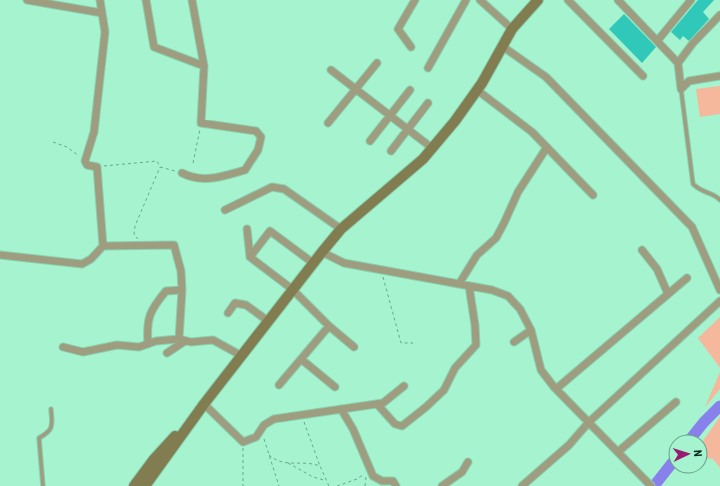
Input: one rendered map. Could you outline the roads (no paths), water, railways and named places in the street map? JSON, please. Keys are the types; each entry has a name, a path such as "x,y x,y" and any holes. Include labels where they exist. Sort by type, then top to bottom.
{"main road":[{"path":"134,486 145,481 292,289 341,229 393,186 432,148 455,121 477,90 512,29 538,0"}],"street":[{"path":"27,0 102,13"},
{"path":"0,255 82,264 91,259 102,246 97,166 86,165 85,161 94,132 105,32 100,0"},
{"path":"146,0 154,47 204,66"},
{"path":"182,173 191,177 216,179 245,170 258,150 261,137 256,131 201,123 204,66 192,0"},
{"path":"411,47 398,29 415,0"},
{"path":"428,68 466,0"},
{"path":"480,0 512,29"},
{"path":"568,0 643,76"},
{"path":"618,0 658,40 678,63 681,89"},
{"path":"658,40 691,0"},
{"path":"678,63 693,43 720,15"},
{"path":"502,46 546,77 692,227 720,290"},
{"path":"328,123 377,63"},
{"path":"331,70 432,148"},
{"path":"681,89 688,81 720,76"},
{"path":"370,141 410,90"},
{"path":"477,90 512,115 547,147 594,195"},
{"path":"391,150 428,103"},
{"path":"459,284 477,255 496,238 518,192 547,147"},
{"path":"225,210 272,187 284,189 341,229"},
{"path":"247,229 250,257 292,289 329,326 354,347"},
{"path":"250,257 270,231 313,263"},
{"path":"102,246 174,245 181,271 182,340"},
{"path":"642,250 657,268 668,294"},
{"path":"322,252 344,263 492,290 508,296 520,309 531,330 540,370 588,423 619,451 649,484"},
{"path":"556,389 687,278"},
{"path":"378,404 395,424 402,426 444,390 455,368 476,345 475,325 469,286"},
{"path":"148,344 148,319 154,304 166,291 182,290"},
{"path":"522,486 569,445 588,423 720,301"},
{"path":"228,313 235,302 246,305 268,321"},
{"path":"279,385 329,326"},
{"path":"514,342 531,330"},
{"path":"167,352 182,340"},
{"path":"63,347 83,352 117,345 139,347 156,341 182,340 191,342 213,340 242,356"},
{"path":"301,359 335,387"},
{"path":"204,404 243,442 256,437 264,425 274,419 383,403 404,386"},
{"path":"619,451 676,402"},
{"path":"341,409 353,429 373,476 382,481 393,481 396,486"},
{"path":"442,486 462,472 468,462"}],"lane":[{"path":"681,89 693,184 700,191 718,197 720,200"},
{"path":"43,486 40,438 49,433 53,426 51,409"}],"waterway":[{"path":"694,434 720,406"},
{"path":"654,486 668,468"}]}
